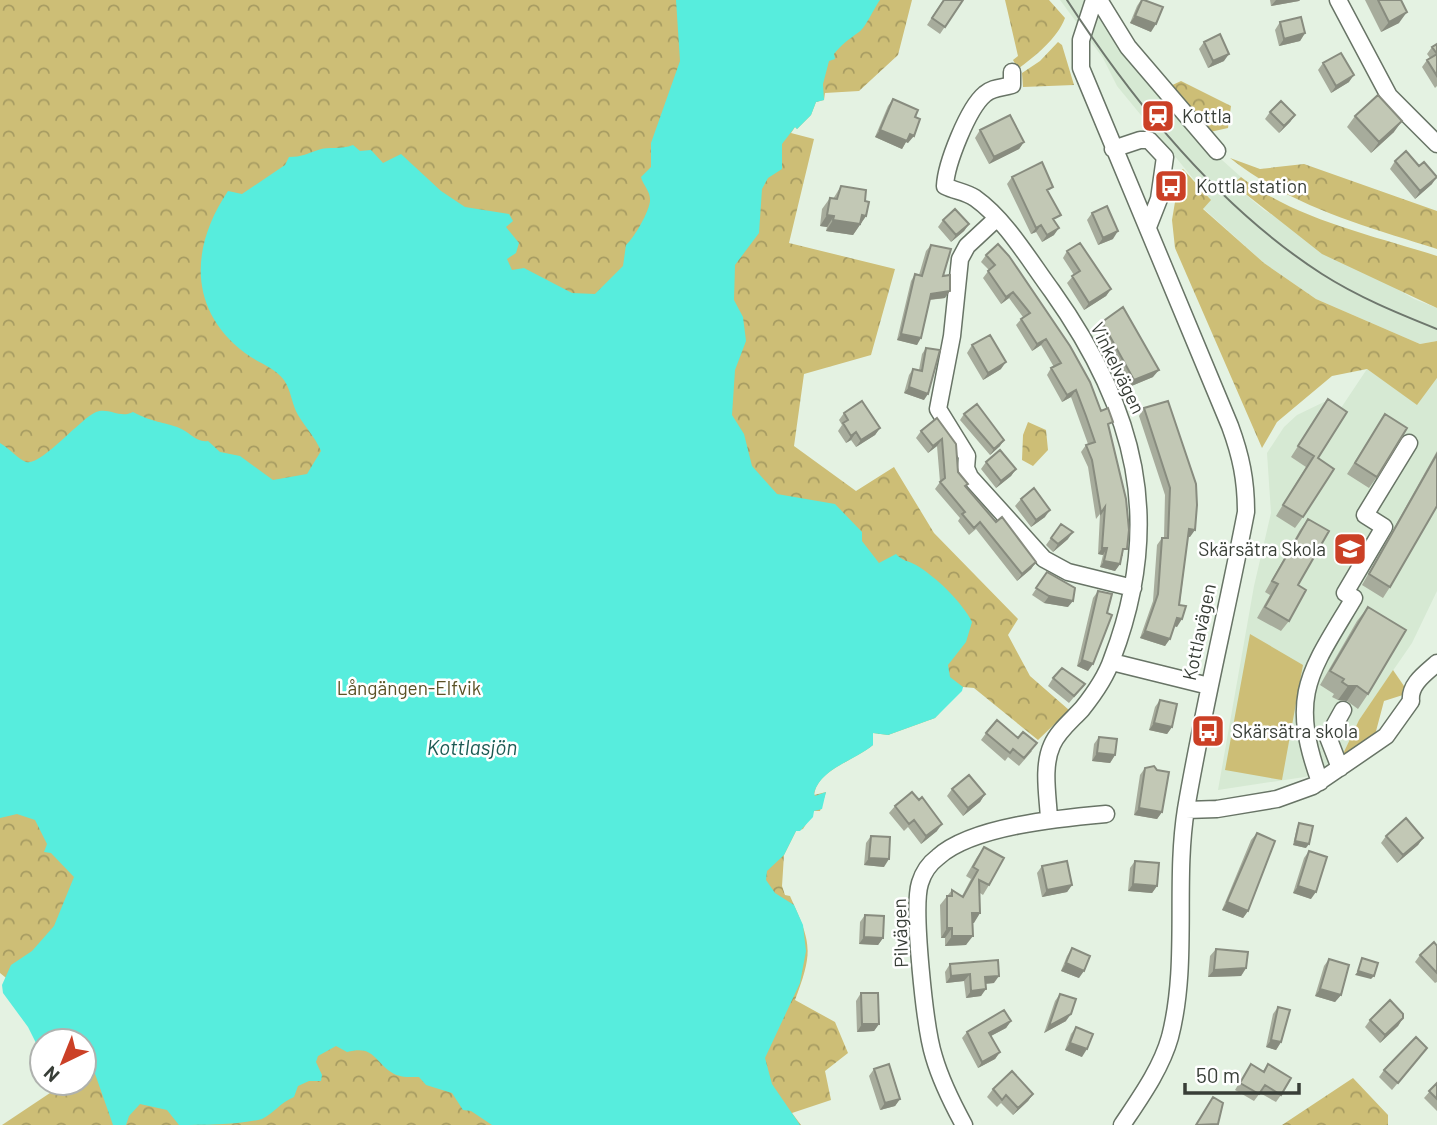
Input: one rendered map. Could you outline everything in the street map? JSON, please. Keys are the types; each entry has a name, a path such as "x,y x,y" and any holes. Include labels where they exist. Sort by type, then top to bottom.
{"street":[{"name":"Kottlavägen","path":"1097,0 1081,40 1081,68 1244,467 1245,512 1186,810 1180,868 1178,993 1174,1018 1163,1057 1122,1125"},
{"name":"Kottlavägen","path":"1097,0 1128,47 1217,151"},
{"path":"1338,0 1389,96 1437,144"},
{"name":"Vinkelvägen","path":"1013,72 1012,85 991,90 974,106 946,176 945,186 974,198 996,219 1064,308 1094,359 1120,414 1133,461 1138,499 1139,551 1133,587 1112,662"},
{"path":"1113,149 1140,139 1149,140 1165,157 1159,199 1148,227"},
{"path":"996,219 967,246 960,259 952,336 938,409 967,456 965,468 970,477 1044,559 1068,572 1133,587"},
{"path":"1320,782 1303,721 1309,675 1354,598 1345,593 1384,527 1365,515 1409,443"},
{"path":"1049,819 1047,782 1052,744 1096,691 1112,662 1209,686"},
{"path":"1186,810 1217,809 1277,799 1320,782 1386,736 1411,701 1410,694 1416,681 1437,663"},
{"path":"1340,768 1328,737 1343,710"},
{"name":"Pilvägen","path":"964,1125 938,1068 927,1028 920,953 920,881 937,857 952,846 1049,819 1106,814"}],"shaded area":[{"path":"1060,0 1087,0 1098,18 1103,16 1212,151 1241,177 1234,185 1264,210 1414,299 1437,308 1437,341 1420,344 1316,299 1264,263 1203,208 1210,199 1117,86 1103,58"},
{"name":"Skärsätra Skola","path":"1367,369 1417,404 1437,378 1437,591 1412,643 1359,720 1339,763 1311,776 1218,790 1254,586 1271,513 1267,453 1284,427 1297,415 1324,402 1341,408"}],"green space":[{"name":"Kottlasjön","path":"0,0 912,0 898,55 859,91 825,93 824,100 816,102 811,115 791,133 814,139 789,243 895,269 871,355 804,374 794,446 856,491 894,467 934,533 1018,619 1008,635 1030,676 1069,710 1038,740 974,688 963,687 935,718 888,735 873,733 873,745 829,772 817,786 814,795 826,792 820,811 814,811 803,829 796,831 784,855 782,886 797,912 808,947 805,969 795,1000 835,1022 848,1053 825,1071 831,1100 792,1113 801,1125 2,1125 44,1097 98,1097 98,1027 67,1027 0,973"},
{"path":"1005,0 1049,0 1065,18 1051,40 1018,69 1013,60 1018,56"},
{"path":"1058,42 1062,45 1074,85 1023,87 1022,73 1040,61"},
{"path":"1181,81 1231,106 1228,128 1210,132 1166,88"},
{"path":"1230,158 1260,169 1304,164 1437,211 1437,249 1355,223 1303,202 1253,175"},
{"path":"1183,169 1211,200 1203,209 1264,263 1316,299 1420,344 1437,341 1437,378 1417,405 1367,369 1332,376 1277,422 1262,448 1175,248 1172,220 1180,172"},
{"path":"1241,177 1284,204 1309,215 1437,256 1437,308 1322,254 1233,184"},
{"path":"1028,422 1046,430 1048,450 1033,466 1022,460 1023,435"},
{"path":"1250,634 1303,665 1282,780 1225,770"},
{"path":"1393,670 1406,694 1384,701 1375,735 1348,757 1343,754 1359,720"},
{"path":"1353,1078 1388,1115 1388,1125 1282,1125"}],"water":[{"name":"Kottlasjön","path":"676,0 880,0 862,30 845,42 834,54 835,59 829,61 823,84 824,100 816,102 811,115 797,129 795,127 782,144 782,169 768,178 762,189 759,233 735,265 734,300 743,317 746,341 735,370 732,415 744,434 752,466 777,494 835,504 862,532 862,541 879,563 896,554 916,565 948,590 972,622 966,642 948,665 950,677 963,687 962,691 935,718 888,735 873,733 873,745 824,777 814,793 815,796 826,792 822,809 814,811 813,817 800,831 796,831 784,855 767,871 766,880 775,893 794,905 803,925 806,951 800,983 765,1058 772,1084 800,1125 492,1125 471,1111 463,1110 452,1093 426,1085 419,1077 394,1074 368,1052 347,1052 336,1046 318,1056 316,1062 322,1075 321,1081 309,1081 298,1086 294,1097 262,1119 232,1124 179,1125 167,1110 140,1104 129,1116 126,1125 113,1125 98,1082 98,1027 28,1027 3,993 2,985 11,965 32,951 54,926 74,877 51,853 44,852 47,844 35,820 17,814 0,818 0,443 23,461 32,462 96,412 133,412 208,441 220,452 240,456 273,480 307,474 321,451 298,415 284,380 226,336 204,297 202,255 207,233 228,191 242,194 285,165 289,157 322,149 353,145 360,151 371,150 383,163 401,154 441,191 465,207 509,214 513,221 506,227 519,243 516,253 507,259 512,270 524,268 572,293 595,294 623,266 626,245 650,204 649,193 641,177 651,167 651,143 680,61"}],"building":[{"path":"944,0 963,0 945,27 932,18"},
{"path":"1142,0 1163,7 1156,24 1135,16"},
{"path":"1378,0 1401,0 1407,12 1389,22"},
{"path":"1301,17 1305,33 1284,39 1280,22"},
{"path":"1220,34 1229,54 1213,61 1204,42"},
{"path":"1341,53 1354,75 1336,86 1323,63"},
{"path":"1437,54 1437,76 1427,60"},
{"path":"1378,95 1402,121 1379,142 1355,116"},
{"path":"893,99 918,110 915,117 920,119 914,136 910,134 907,141 880,130"},
{"path":"1281,101 1295,115 1284,126 1270,112"},
{"path":"1010,115 1024,142 994,157 980,130"},
{"path":"1406,151 1419,166 1424,162 1437,177 1420,191 1395,161"},
{"path":"1042,162 1053,187 1047,190 1061,215 1053,219 1059,228 1047,235 1041,225 1036,228 1012,177"},
{"path":"841,186 866,190 865,201 869,202 866,216 862,215 860,224 833,220 834,216 827,215 830,198 837,199"},
{"path":"1107,206 1118,231 1103,238 1092,213"},
{"path":"955,209 969,224 956,235 943,220"},
{"path":"1080,243 1111,289 1089,303 1072,276 1080,271 1067,251"},
{"path":"998,244 1070,346 1090,382 1101,411 1108,408 1113,422 1108,424 1126,499 1129,530 1127,549 1123,549 1120,564 1104,561 1107,548 1102,548 1105,507 1101,513 1092,460 1086,445 1095,442 1086,416 1076,390 1067,395 1051,368 1061,363 1046,339 1037,344 1021,319 1030,313 1013,292 1006,297 988,271 995,265 986,255"},
{"path":"931,245 951,249 943,276 950,275 950,291 931,294 921,338 901,334 915,274 922,276"},
{"path":"1123,307 1159,370 1134,380 1102,322"},
{"path":"990,335 1006,362 988,373 972,345"},
{"path":"926,348 940,350 928,394 909,387 913,369 922,371"},
{"path":"1328,399 1347,412 1318,458 1334,469 1303,517 1283,505 1314,456 1298,446"},
{"path":"862,401 880,428 861,440 856,432 851,436 843,423 848,420 844,413"},
{"path":"1168,401 1196,484 1197,505 1195,530 1189,529 1179,605 1186,606 1182,619 1177,618 1170,639 1145,631 1158,594 1162,538 1168,538 1170,488 1144,408"},
{"path":"977,404 1004,440 994,449 964,414"},
{"path":"1385,414 1407,428 1377,477 1355,463"},
{"path":"937,418 956,444 958,472 968,484 965,486 996,522 1002,517 1036,562 1022,574 980,522 974,528 962,514 965,512 940,482 945,478 942,439 933,446 921,431"},
{"path":"1000,450 1016,469 1001,481 986,462"},
{"path":"1437,454 1437,506 1390,587 1369,574"},
{"path":"1034,488 1050,510 1036,520 1021,499"},
{"path":"1308,519 1329,531 1298,585 1306,590 1289,621 1265,607 1278,584 1272,581"},
{"path":"1061,524 1073,532 1058,544 1051,538"},
{"path":"1047,572 1075,588 1073,601 1049,596 1036,588"},
{"path":"1098,591 1112,594 1107,613 1112,615 1093,664 1082,660"},
{"path":"1368,607 1406,630 1368,694 1357,686 1348,686 1342,682 1344,679 1330,671"},
{"path":"1062,668 1085,684 1074,696 1053,678"},
{"path":"1160,700 1177,704 1172,727 1154,723"},
{"path":"997,720 1018,738 1023,732 1037,743 1024,758 1013,749 1010,753 986,733"},
{"path":"1099,737 1117,739 1115,755 1097,753"},
{"path":"1154,766 1157,770 1169,772 1162,812 1139,808 1145,768"},
{"path":"969,775 985,794 968,808 952,789"},
{"path":"912,792 919,800 922,797 942,824 926,836 914,820 909,824 895,806"},
{"path":"1406,818 1423,838 1403,855 1386,836"},
{"path":"1299,823 1313,826 1309,844 1295,841"},
{"path":"1257,833 1275,841 1248,911 1227,902"},
{"path":"871,836 890,837 889,859 869,858"},
{"path":"984,847 1004,858 989,885 979,880 980,913 972,913 973,936 952,936 952,928 947,928 947,896 952,896 952,890 963,897 978,870 973,867"},
{"path":"1309,851 1327,857 1316,892 1298,886"},
{"path":"1067,861 1072,885 1047,890 1042,866"},
{"path":"1135,861 1159,863 1157,886 1133,884"},
{"path":"865,915 884,916 883,938 864,937"},
{"path":"1434,942 1437,946 1437,973 1420,955"},
{"path":"1072,948 1090,956 1084,971 1066,963"},
{"path":"1216,949 1248,952 1246,968 1214,970"},
{"path":"1362,958 1378,963 1374,976 1358,971"},
{"path":"1329,959 1349,965 1341,995 1320,989"},
{"path":"998,960 999,976 985,977 986,989 971,991 970,974 951,976 950,964"},
{"path":"861,993 878,993 879,1024 862,1024"},
{"path":"1060,994 1076,999 1071,1014 1049,1026"},
{"path":"1390,1000 1403,1014 1403,1018 1385,1035 1370,1020"},
{"path":"1278,1007 1290,1010 1281,1042 1271,1040"},
{"path":"1004,1010 1011,1021 989,1033 1000,1052 982,1062 967,1032"},
{"path":"1076,1027 1093,1034 1087,1049 1070,1043"},
{"path":"1416,1037 1427,1048 1398,1083 1384,1070"},
{"path":"889,1064 900,1099 885,1103 874,1069"},
{"path":"1251,1064 1264,1072 1268,1064 1291,1078 1281,1095 1265,1085 1259,1094 1240,1083"},
{"path":"1012,1071 1033,1094 1018,1108 1006,1095 1002,1100 993,1089"},
{"path":"1437,1083 1437,1099 1429,1091"},
{"path":"1213,1097 1223,1103 1218,1124 1196,1125"}],"tram line":[{"path":"1067,0 1120,77 1150,114 1213,185 1248,217 1322,274 1378,304 1437,329"}],"place":[{"name":"Kottla","path":"1158,116"},
{"name":"Kottla station","path":"1171,186"},
{"name":"Skärsätra Skola","path":"1350,549"},
{"name":"Skärsätra skola","path":"1208,731"}],"park label":[{"name":"Långängen-Elfvik","path":"409,688"}]}
